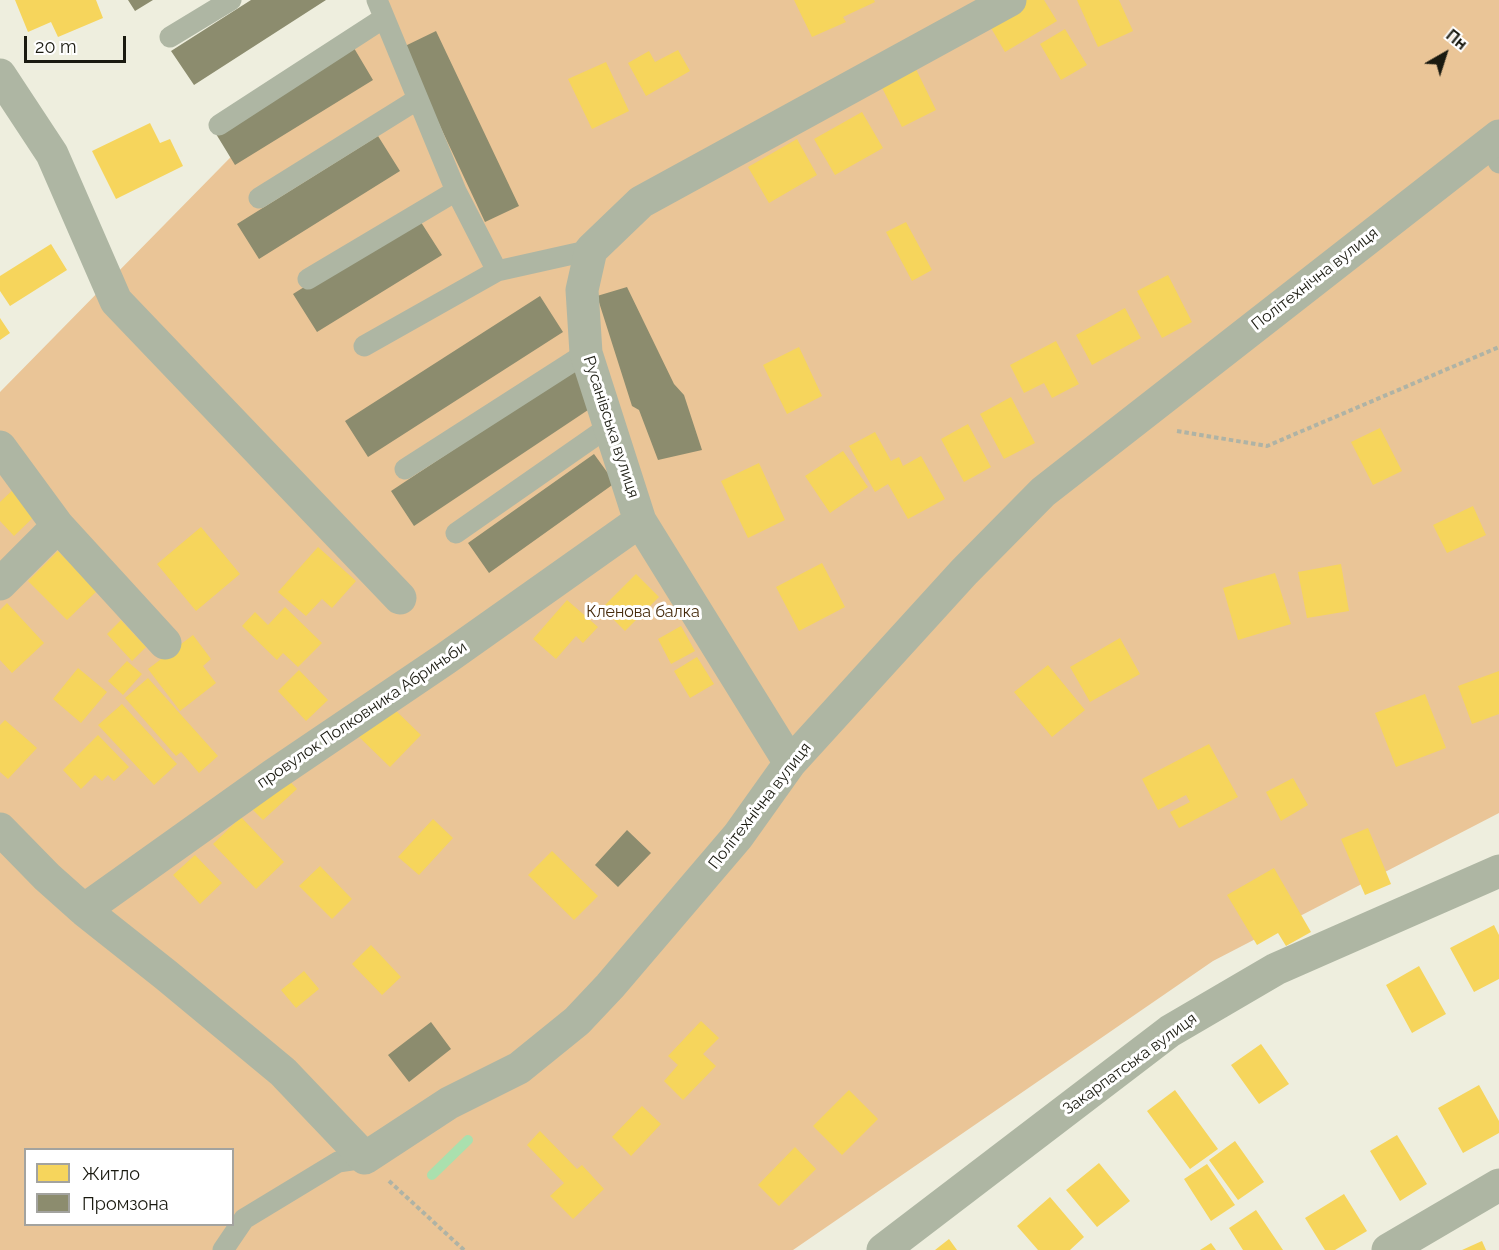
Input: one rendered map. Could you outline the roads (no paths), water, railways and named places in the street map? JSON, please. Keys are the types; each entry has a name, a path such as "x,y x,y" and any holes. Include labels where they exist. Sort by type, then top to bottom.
{"street":[{"path":"591,250 641,202 1010,0"},
{"path":"0,75 52,154 116,302 400,598"},
{"name":"Політехнічна вулиця","path":"365,1158 448,1103 519,1068 577,1021 610,986 738,836 790,763 964,572 1043,492 1495,147"},
{"name":"Русанівська вулиця","path":"591,250 582,290 586,353 640,521 790,763"},
{"path":"0,447 58,526 165,644"},
{"name":"провулок Полковника Абриньби","path":"84,910 272,776 445,659 640,521"},
{"path":"0,584 58,526"},
{"path":"0,829 47,877 84,910 283,1072 365,1158"},
{"name":"Закарпатська вулиця","path":"883,1250 1170,1031 1276,969 1499,871"},
{"path":"1388,1250 1499,1185"}],"lane":[{"path":"170,37 231,0"},
{"path":"219,125 381,9 456,191 497,271"},
{"path":"259,198 418,99"},
{"path":"308,279 456,191"},
{"path":"364,346 497,271 591,250"},
{"path":"405,469 586,353"},
{"path":"456,533 610,425"},
{"path":"222,1250 244,1219 338,1162 365,1158"}],"waterway":[{"path":"432,1175 468,1140"}],"park label":[{"name":"Кленова балка","path":"643,612"}]}
